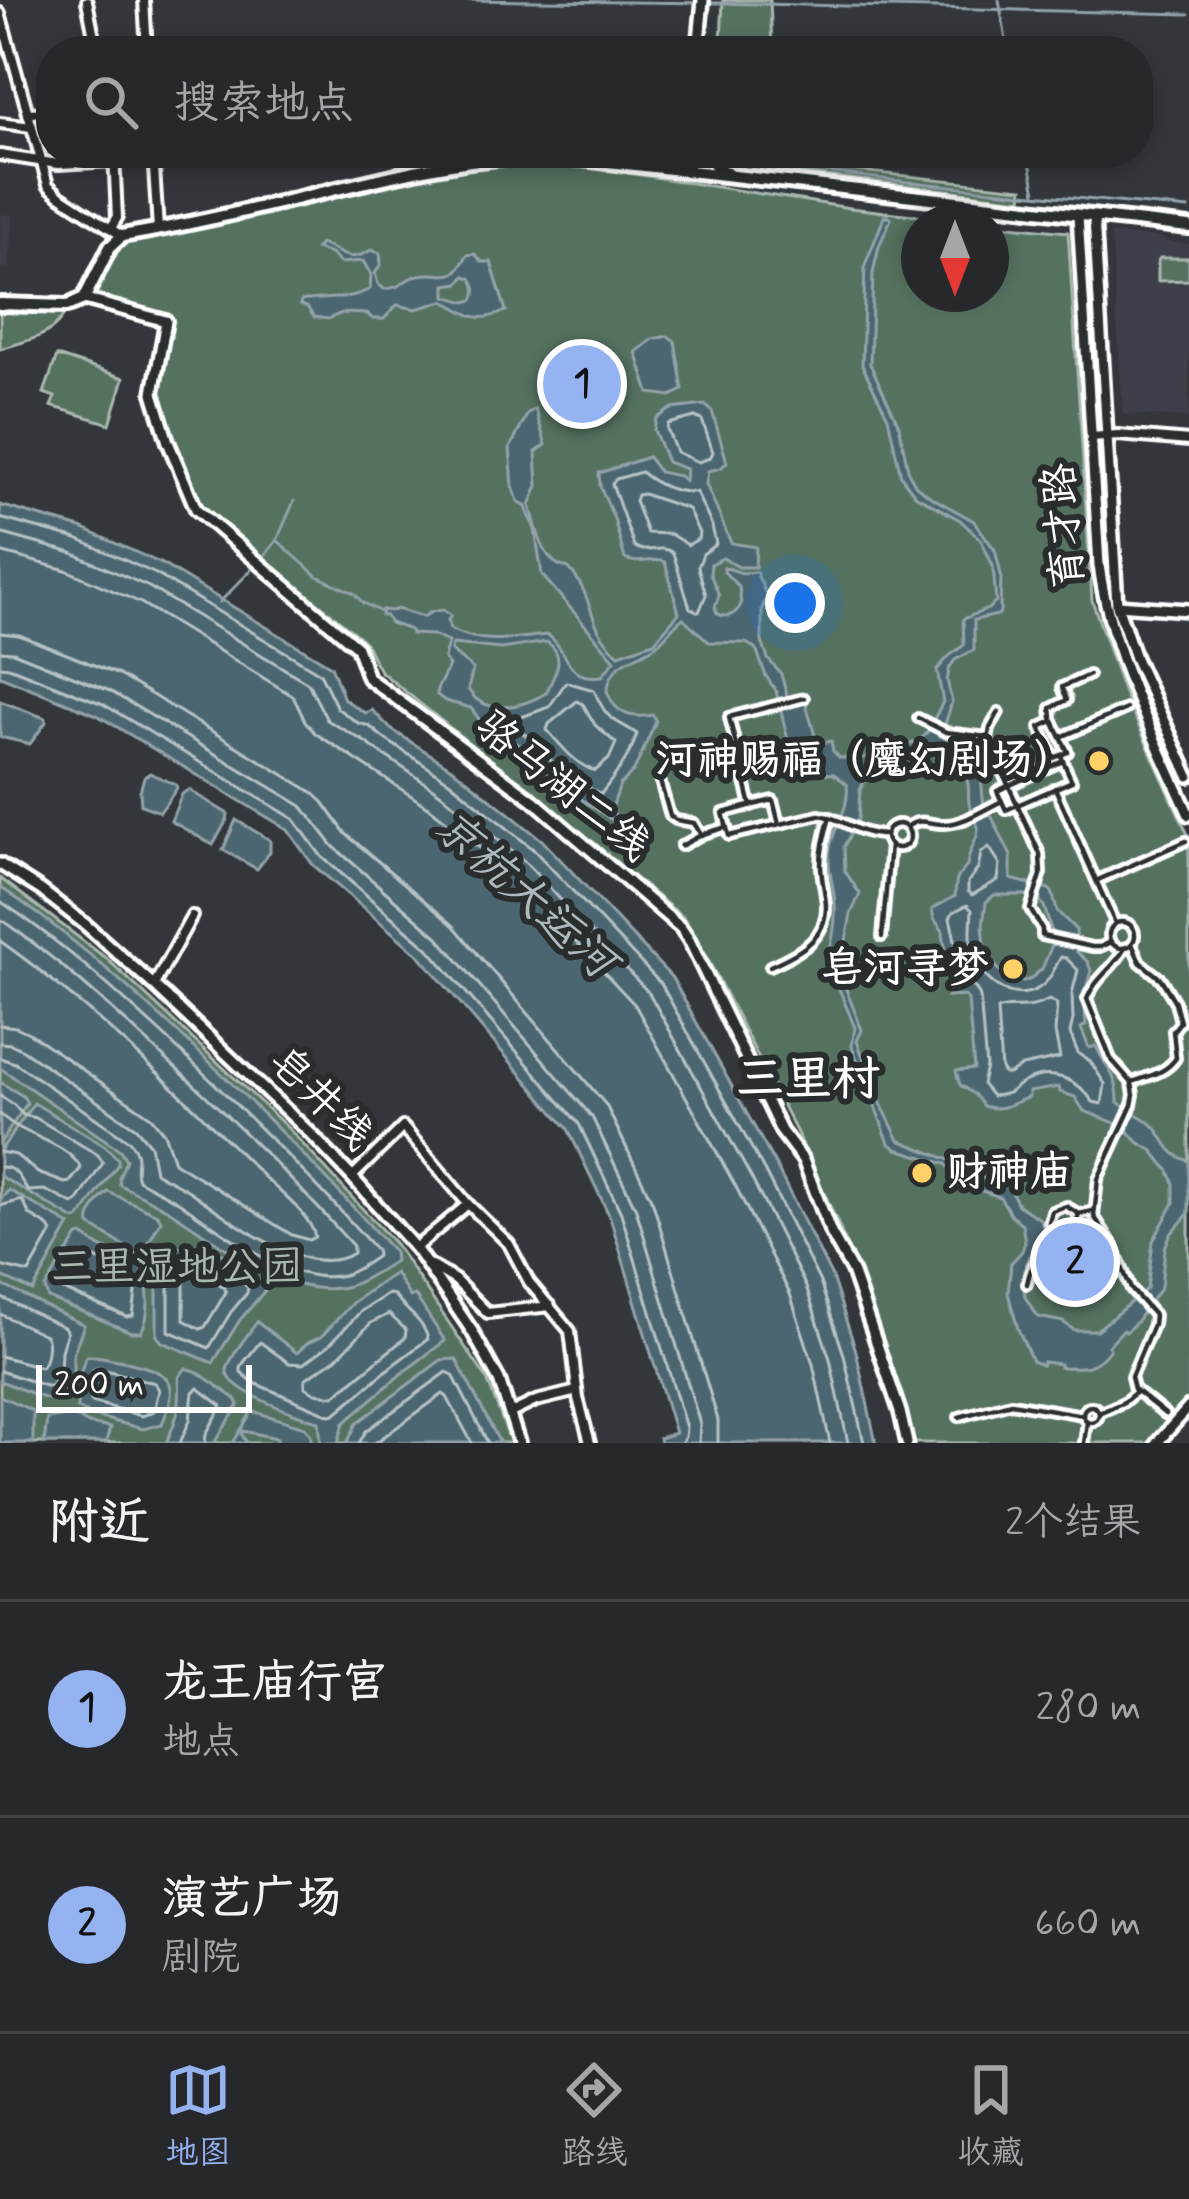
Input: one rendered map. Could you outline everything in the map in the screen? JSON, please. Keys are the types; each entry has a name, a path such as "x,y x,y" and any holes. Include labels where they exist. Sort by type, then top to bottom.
{"main road":[{"path":"0,304 67,306 84,299 116,232 158,229 427,168"},
{"path":"656,168 1189,227"}],"street":[{"path":"144,0 146,36"},
{"path":"87,2 94,36"},
{"path":"699,36 702,3"},
{"path":"0,13 36,143"},
{"path":"28,113 36,113"},
{"path":"0,123 32,127"},
{"path":"0,155 36,161"},
{"path":"43,168 53,191 116,232 115,168"},
{"path":"154,168 158,229"},
{"path":"688,168 688,172"},
{"path":"719,168 743,178"},
{"name":"育才路","path":"1078,215 1099,566 1126,672 1189,815"},
{"name":"育才路","path":"1094,217 1111,605 1189,776"},
{"name":"骆马湖二线","path":"84,299 166,321 153,393 196,509 357,647 368,678 533,800 681,928 781,1131 803,1160 831,1233 853,1270 907,1443"},
{"path":"1091,437 1189,441"},
{"path":"1111,605 1189,610"},
{"path":"1062,758 1072,781 1006,810 997,791 1067,752 1051,708 1066,701 1062,687 1088,675"},
{"path":"752,806 729,717 804,698"},
{"path":"1061,737 1126,709"},
{"path":"999,712 988,737 1041,860 1030,909 1042,936 1092,947 1111,942"},
{"path":"918,718 946,732 988,737"},
{"path":"1053,721 1040,727 1054,758 1062,758"},
{"path":"660,782 670,816 694,823 701,835"},
{"path":"1055,788 1115,923"},
{"path":"779,824 773,800 723,812 729,836 819,815 863,834 886,835"},
{"path":"907,826 920,820 949,824 1002,801"},
{"path":"770,966 806,947 821,928 826,911 821,851 830,817"},
{"path":"886,835 892,825 907,826"},
{"path":"890,845 898,848 909,842 907,826"},
{"path":"681,846 727,827"},
{"path":"882,937 890,845 886,835"},
{"path":"1096,880 1186,841"},
{"name":"皂井线","path":"0,863 86,925 154,985 352,1177 415,1248 472,1331 499,1380 519,1443"},
{"path":"154,985 192,916"},
{"path":"1115,923 1126,922 1135,936 1087,999 1111,1059 1132,1083 1134,1095 1098,1178 1094,1211 1130,1289 1154,1315 1131,1377 1137,1391 1165,1414"},
{"path":"1115,923 1109,932 1111,942 1124,948"},
{"path":"1134,928 1147,923"},
{"path":"1132,944 1140,962 1169,990 1180,1015 1173,1031 1176,1058 1172,1064 1132,1083"},
{"path":"352,1177 403,1127 508,1244 530,1282 570,1331 590,1443"},
{"path":"415,1248 468,1204"},
{"path":"1056,1245 1048,1222 1052,1210 1066,1206 1079,1214 1094,1211"},
{"path":"1073,1241 1079,1214"},
{"path":"1027,1283 1031,1268 1056,1245 1094,1244 1117,1257"},
{"path":"425,1262 455,1280 488,1313 552,1306"},
{"path":"511,1413 536,1401 578,1391"},
{"path":"959,1417 1011,1403 1097,1420 1100,1413 1137,1391"},
{"path":"1084,1443 1089,1406 1100,1413"},
{"path":"1156,1443 1189,1407"}],"shaded area":[{"path":"0,214 13,216 8,268 0,267"},
{"path":"1111,234 1189,244 1189,418 1123,414"}],"green space":[{"path":"723,0 770,0 772,36 721,36"},
{"path":"465,168 597,168 901,214 901,312 1009,312 1009,226 1068,232 1092,600 1123,691 1189,837 1189,1399 1149,1443 912,1443 896,1381 839,1226 697,938 683,917 380,671 364,641 203,507 160,401 159,374 172,317 107,303 94,291 112,251 127,240"},
{"path":"764,168 828,168 1023,188 1022,199"},
{"path":"1160,258 1189,258 1189,280 1158,281"},
{"path":"0,308 66,311 47,332 0,349"},
{"path":"57,356 124,378 110,424 51,406 55,397 44,393"},
{"name":"三里湿地公园","path":"0,878 107,959 287,1127 395,1244 487,1379 511,1443 0,1443"}],"water":[{"path":"885,215 891,219 873,273 870,364 899,425 916,486 974,521 995,550 1001,575 1000,612 974,620 974,650 950,667 947,680 952,702 942,734 974,753 986,814 991,815 1011,856 1011,879 1049,889 1057,911 1076,930 1077,952 1091,971 1084,995 1086,1025 1081,1028 1089,1048 1096,1046 1111,1072 1118,1102 1153,1125 1171,1150 1189,1161 1189,1213 1165,1248 1161,1287 1136,1322 1108,1346 1105,1356 1088,1366 1032,1361 1008,1293 1011,1263 1025,1242 1022,1224 1000,1197 964,1185 946,1164 889,1143 852,1046 855,1028 827,959 835,911 829,854 847,784 834,774 805,765 801,745 790,748 776,691 756,649 746,643 709,642 683,618 655,646 614,672 607,691 614,705 630,715 653,715 656,721 612,808 629,833 543,773 536,757 484,726 471,708 437,695 449,666 444,659 448,642 411,634 381,615 382,610 397,609 423,617 443,610 451,616 450,629 475,638 548,635 574,670 602,676 615,660 542,575 535,530 513,487 510,448 528,413 535,409 546,445 536,452 538,486 530,505 539,538 551,559 573,573 602,635 619,654 654,642 679,613 665,562 625,559 599,473 648,457 659,472 685,481 686,469 667,462 654,430 656,419 671,409 705,405 712,411 727,462 708,471 706,484 731,543 756,547 755,567 739,567 723,558 711,564 719,595 717,613 731,615 741,604 739,587 724,567 756,572 767,596 762,642 768,659 781,674 789,704 805,701 816,739 831,741 840,758 864,758 920,740 943,702 937,670 964,645 963,619 996,602 993,566 981,540 960,520 915,495 901,476 888,417 862,365 865,265","holes":["547,642 558,660 546,693 504,707 475,698 468,689 473,669 451,651 452,644 501,649","926,753 947,757 966,776 978,834 957,879 955,896 932,909 943,931 951,974 947,997 968,1000 974,1069 956,1071 960,1085 983,1106 996,1108 1029,1097 1029,1092 1059,1087 1060,1092 1075,1097 1084,1111 1129,1132 1169,1171 1174,1203 1153,1241 1147,1289 1097,1330 1074,1330 1063,1322 1038,1317 1025,1297 1023,1274 1029,1256 1042,1243 1043,1226 1018,1205 1009,1186 970,1175 962,1165 899,1140 881,1104 857,1041 862,1030 840,974 851,914 860,894 845,871 844,846 858,820 860,790 870,770","994,895 1030,895 1044,906 1054,940 1042,969 1029,980 1007,979 986,955 986,902"]},
{"path":"320,244 350,257 371,250 380,253 381,265 375,273 384,289 419,275 453,274 467,255 475,254 482,262 491,262 506,311 480,317 444,301 416,309 397,305 384,319 342,313 328,319 314,317 301,301 362,293 370,289 371,275 363,261 340,263 316,249","holes":["471,278 473,300 446,296 446,285"]},
{"path":"668,336 675,341 683,390 671,396 649,393 636,352 653,339"},
{"name":"京杭大运河","path":"0,505 81,528 162,564 331,666 344,699 365,713 372,710 542,840 672,978 832,1277 856,1351 876,1443 660,1443 659,1438 675,1433 610,1217 568,1129 420,956 313,865 287,829 97,715 0,676"},
{"path":"0,701 45,718 30,744 0,737"},
{"path":"150,773 177,788 160,812 141,805 140,791"},
{"path":"189,790 228,814 213,845 171,821 182,794"},
{"path":"236,820 270,840 270,852 257,869 223,850"},
{"path":"0,887 89,954 201,1054 341,1194 394,1252 395,1261 345,1287 299,1285 253,1265 120,1185 126,1160 120,1150 0,1068"},
{"path":"0,1082 27,1103 0,1143"},
{"path":"34,1103 105,1146 118,1159 79,1219 0,1176 0,1151"},
{"path":"9,1190 70,1225 33,1291 0,1276 0,1200"},
{"path":"108,1192 161,1220 139,1255 90,1225 95,1207"},
{"path":"82,1235 140,1263 148,1298 141,1332 48,1298 45,1288"},
{"path":"166,1241 186,1249 193,1244 214,1249 267,1288 213,1363 157,1336 152,1261"},
{"path":"395,1273 445,1341 344,1423 338,1443 321,1443 319,1421 267,1403 231,1380 230,1361 257,1322 297,1353 321,1337 353,1302"},
{"path":"0,1284 84,1325 73,1354 73,1375 60,1396 46,1399 0,1381"},
{"path":"86,1356 127,1362 162,1374 171,1396 162,1424 143,1429 77,1408"},
{"path":"456,1359 500,1443 347,1443 357,1423 441,1360"},
{"path":"186,1368 239,1405 214,1443 166,1443 178,1411 179,1377"},
{"path":"0,1396 33,1411 33,1443 0,1443"},
{"path":"252,1411 305,1427 311,1443 277,1443 277,1438 243,1431 247,1443 233,1443"},
{"path":"72,1415 110,1428 106,1443 44,1443 47,1419"}],"waterway":[{"path":"462,0 1189,14"},
{"path":"999,0 1005,36"},
{"path":"793,168 1189,209"},
{"path":"1031,168 1036,192"},
{"path":"278,538 294,501"},
{"path":"262,559 277,540 317,576 381,612"},
{"path":"220,602 255,566"}],"place":[{"name":"龙王庙行宫","path":"582,384"},
{"name":"河神赐福（魔幻剧场）","path":"1099,761"},
{"name":"皂河寻梦","path":"1013,969"},
{"name":"财神庙","path":"922,1173"},
{"name":"演艺广场","path":"1075,1262"}],"district":[{"name":"三里村","path":"808,1080"}]}
